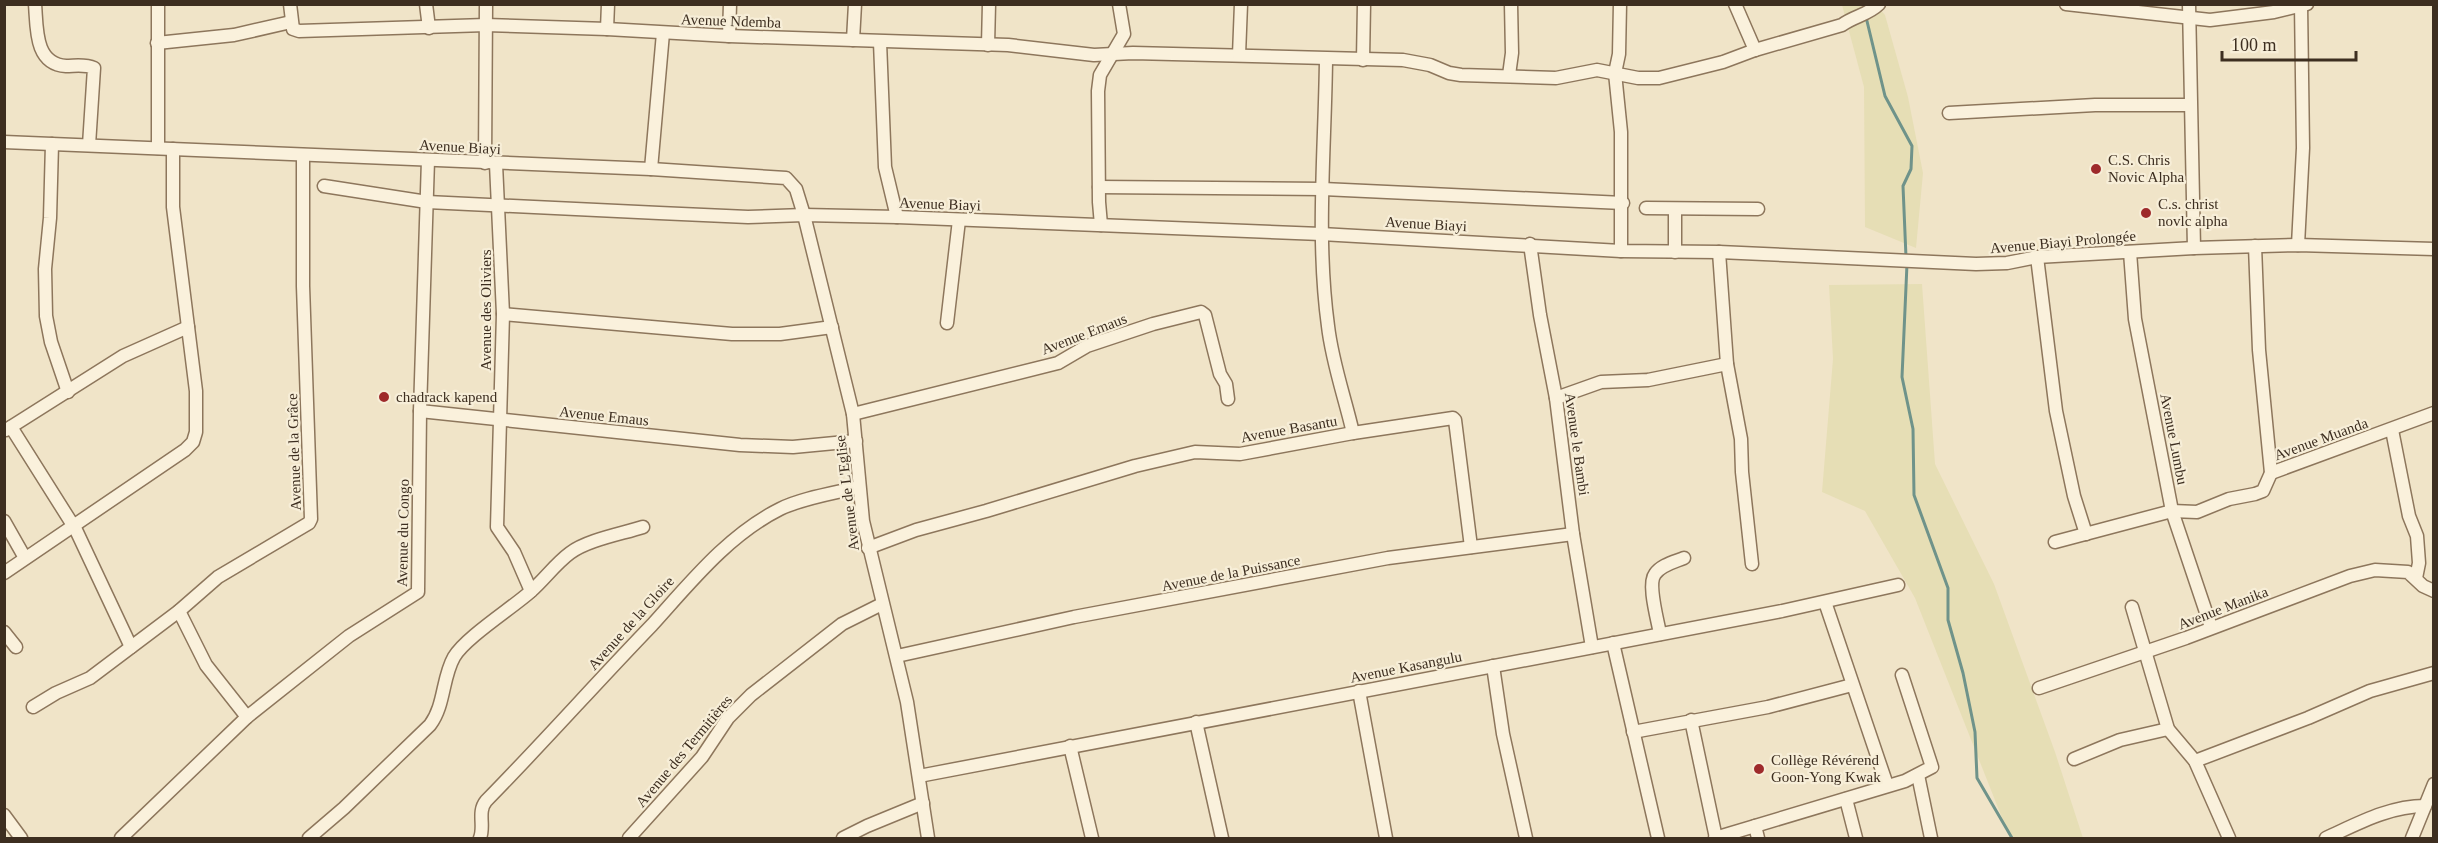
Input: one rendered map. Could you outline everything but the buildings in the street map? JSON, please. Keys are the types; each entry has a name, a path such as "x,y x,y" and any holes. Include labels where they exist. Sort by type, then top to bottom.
{"street":[{"path":"35,4 38,39 46,58 60,65 94,68 89,145"},
{"path":"158,4 158,148"},
{"path":"157,44 234,35 291,22 290,4"},
{"path":"426,4 429,28"},
{"name":"Avenue des Oliviers","path":"486,4 490,163 498,204 503,314 497,527 514,552 531,591"},
{"path":"607,29 608,4"},
{"path":"729,36 730,4"},
{"path":"853,40 855,4"},
{"path":"988,45 989,4"},
{"path":"1101,225 1098,91 1100,75 1124,34 1119,4"},
{"path":"1239,55 1241,4"},
{"path":"1363,60 1364,4"},
{"path":"1509,75 1512,53 1511,4"},
{"path":"1620,4 1619,54 1615,73 1621,132 1623,203 1621,251"},
{"path":"1735,4 1755,50"},
{"name":"Avenue Ndemba","path":"291,22 293,29 298,31 486,26 607,29 729,36 988,45 1071,54 1239,55 1416,62 1461,75 1550,78 1590,70 1638,78 1659,78 1723,62 1755,50 1842,25 1850,19 1866,15 1879,4"},
{"path":"2066,4 2210,21 2274,12 2303,5 2303,148 2298,245"},
{"path":"2189,4 2194,248"},
{"path":"651,169 663,33"},
{"path":"880,42 885,167 897,217"},
{"path":"1326,60 1321,234 1328,329 1353,433"},
{"path":"1948,114 2095,105 2190,105"},
{"name":"Avenue Biayi","path":"4,142 651,169 786,178 796,189 804,215 1321,234 1530,244 1621,251 1904,259"},
{"path":"52,144 50,218 45,269 46,316 51,342 68,392"},
{"path":"4,573 185,450 193,442 196,432 196,391 173,207 173,149"},
{"name":"Avenue de la Grâce","path":"33,707 56,693 90,678 179,611 218,576 309,523 311,519 303,286 303,155"},
{"name":"Avenue du Congo","path":"121,838 247,717 300,673 374,619 417,594 428,160"},
{"path":"324,186 427,202 692,215 804,215"},
{"path":"1099,187 1323,189 1623,203"},
{"path":"1646,208 1758,209"},
{"path":"1675,209 1675,252"},
{"name":"Avenue de L'Eglise","path":"804,215 853,414 859,487 868,548 897,656 928,838"},
{"path":"946,323 959,220"},
{"name":"Avenue le Bambi","path":"1530,244 1556,398 1574,534 1593,647"},
{"name":"Avenue Biayi Prolongée","path":"1904,259 1976,264 2007,262 2037,256 2298,245 2433,249"},
{"path":"2255,246 2259,350 2271,473"},
{"path":"1719,252 1727,364 1741,439 1742,472 1752,564"},
{"name":"Avenue Lumbu","path":"2130,252 2135,319 2172,511 2211,627"},
{"path":"2037,256 2056,411 2074,496 2086,534"},
{"name":"Avenue Emaus","path":"853,414 1058,363 1087,346 1154,324 1202,312 1205,315 1220,374 1226,384 1228,399"},
{"path":"503,314 732,334 780,334 832,327"},
{"path":"131,647 73,526 8,429 123,356 188,327"},
{"path":"1556,398 1601,382 1648,380 1727,364"},
{"name":"Avenue Emaus","path":"420,411 761,446 793,447 856,441"},
{"name":"Avenue Muanda","path":"2055,542 2172,511 2197,512 2229,499 2255,494 2263,491 2271,473 2433,413"},
{"name":"Avenue Basantu","path":"868,548 916,530 1145,464 1195,452 1240,454 1353,433 1455,418 1471,547"},
{"path":"2392,430 2409,516 2417,536 2419,563 2416,578"},
{"name":"Avenue de la Gloire","path":"480,838 483,832 481,810 486,801 693,578 763,519 782,508 859,487"},
{"path":"4,521 25,558"},
{"path":"309,838 352,801 430,725 439,712 450,664 456,654 531,591 570,553 643,527"},
{"name":"Avenue de la Puissance","path":"897,656 1074,617 1388,558 1574,534"},
{"path":"1660,634 1651,586 1653,576 1661,568 1684,558"},
{"name":"Avenue Manika","path":"2039,688 2144,653 2363,572 2375,570 2408,572 2423,586 2433,591"},
{"name":"Avenue Kasangulu","path":"919,776 1825,602 1898,585"},
{"path":"1825,602 1887,785"},
{"name":"Avenue des Termitières","path":"628,838 702,757 728,718 751,695 842,624 882,604"},
{"path":"2132,607 2168,729 2195,761 2229,838"},
{"path":"179,611 206,665 247,717"},
{"path":"4,632 16,647"},
{"path":"1613,643 1658,838"},
{"path":"1493,666 1503,734 1526,838"},
{"path":"2195,761 2308,718 2370,691 2433,673"},
{"path":"1691,720 1715,838 1756,832 1918,775 1932,765 1902,675"},
{"path":"1633,732 1768,706 1852,685"},
{"path":"1359,691 1386,838"},
{"path":"1196,722 1222,838"},
{"path":"2074,759 2120,740 2168,729"},
{"path":"1070,746 1092,838"},
{"path":"1918,775 1931,838"},
{"path":"2412,838 2433,784"},
{"path":"1846,799 1856,838"},
{"path":"843,838 923,803"},
{"path":"2326,838 2373,817 2398,809 2425,806"},
{"path":"4,815 21,838"}],"shaded area":[{"path":"1842,5 1876,5 1885,15 1908,97 1923,173 1916,248 1865,227 1864,87"},
{"path":"1922,284 1935,464 1994,584 2055,752 2083,838 2010,838 1915,598 1865,511 1822,492 1833,359 1829,285"}],"waterway":[{"path":"1866,17 1885,96 1912,146 1911,169 1903,186 1906,257"},
{"path":"1907,264 1902,377 1913,429 1914,495 1948,588 1948,620 1963,673 1975,732 1977,778 2012,838"}],"place":[{"name":"C.S. Chris Novic Alpha","path":"2096,169"},
{"name":"C.s. christ novlc alpha","path":"2146,213"},
{"name":"chadrack kapend","path":"384,397"},
{"name":"Collège Révérend Goon-Yong Kwak","path":"1759,769"}]}
